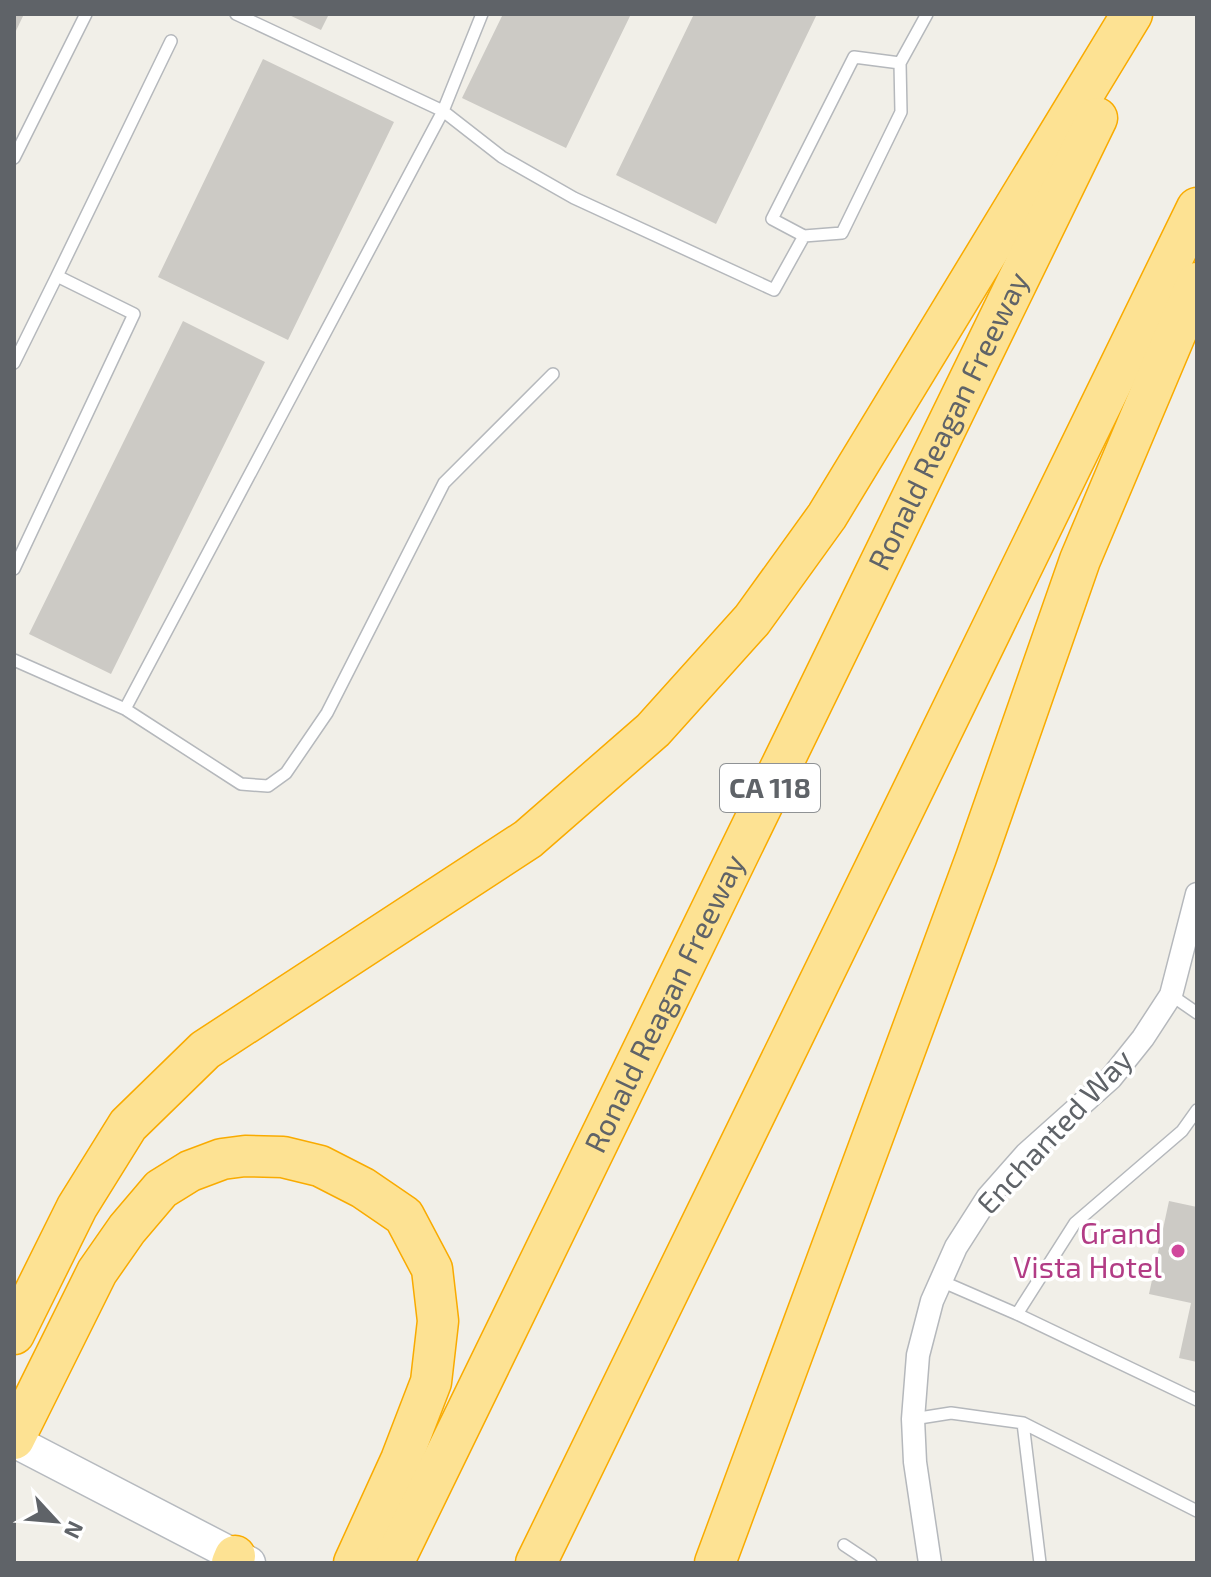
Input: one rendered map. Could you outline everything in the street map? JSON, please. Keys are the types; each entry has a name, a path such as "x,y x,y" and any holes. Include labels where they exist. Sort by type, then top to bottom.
{"highway":[{"path":"14,1334 77,1207 128,1125 194,1061 218,1041 528,839 653,730 752,620 835,503 1132,14"},
{"name":"Ronald Reagan Freeway","path":"393,1563 1148,14"},
{"path":"536,1563 1197,208"},
{"path":"715,1563 976,858 1080,560 1197,283"},
{"path":"14,1440 97,1272 127,1229 161,1189 190,1171 222,1159 283,1157 320,1166 363,1188 404,1216 432,1269 438,1321 431,1382 401,1460 354,1563"},
{"path":"547,1563 586,1460"}],"main road":[{"path":"14,1440 238,1561"}],"street":[{"name":"Enchanted Way","path":"930,1563 915,1462 913,1419 918,1355 932,1301 956,1247 988,1197 1026,1154 1111,1078 1143,1038 1171,995 1197,894"}],"lane":[{"path":"14,158 86,14"},
{"path":"236,14 443,111 502,157 574,198 774,290 804,236"},
{"path":"125,709 443,111 482,14"},
{"path":"900,63 854,57 772,219 804,236 842,233 901,112 900,63 927,14"},
{"path":"14,363 171,41"},
{"path":"14,569 134,314 57,276"},
{"path":"14,660 125,709 241,784 268,786 286,773 327,713 444,483 553,374"},
{"path":"1171,995 1197,1013"},
{"path":"1017,1314 1075,1223 1182,1131 1197,1110"},
{"path":"941,1281 1197,1400"},
{"path":"913,1419 951,1413 1023,1423 1197,1511"},
{"path":"1023,1423 1040,1563"},
{"path":"844,1545 871,1563"}],"building":[{"path":"14,14 24,14 14,35"},
{"path":"287,14 329,14 321,30"},
{"path":"503,14 631,14 566,148 462,98"},
{"path":"694,14 817,14 716,224 616,175"},
{"path":"263,59 394,122 288,340 158,277"},
{"path":"183,321 265,362 111,674 29,634"},
{"name":"Grand Vista Hotel","path":"1169,1201 1197,1207 1197,1362 1179,1358 1191,1303 1149,1294"}],"place":[{"name":"Grand Vista Hotel","path":"1178,1251"}]}
